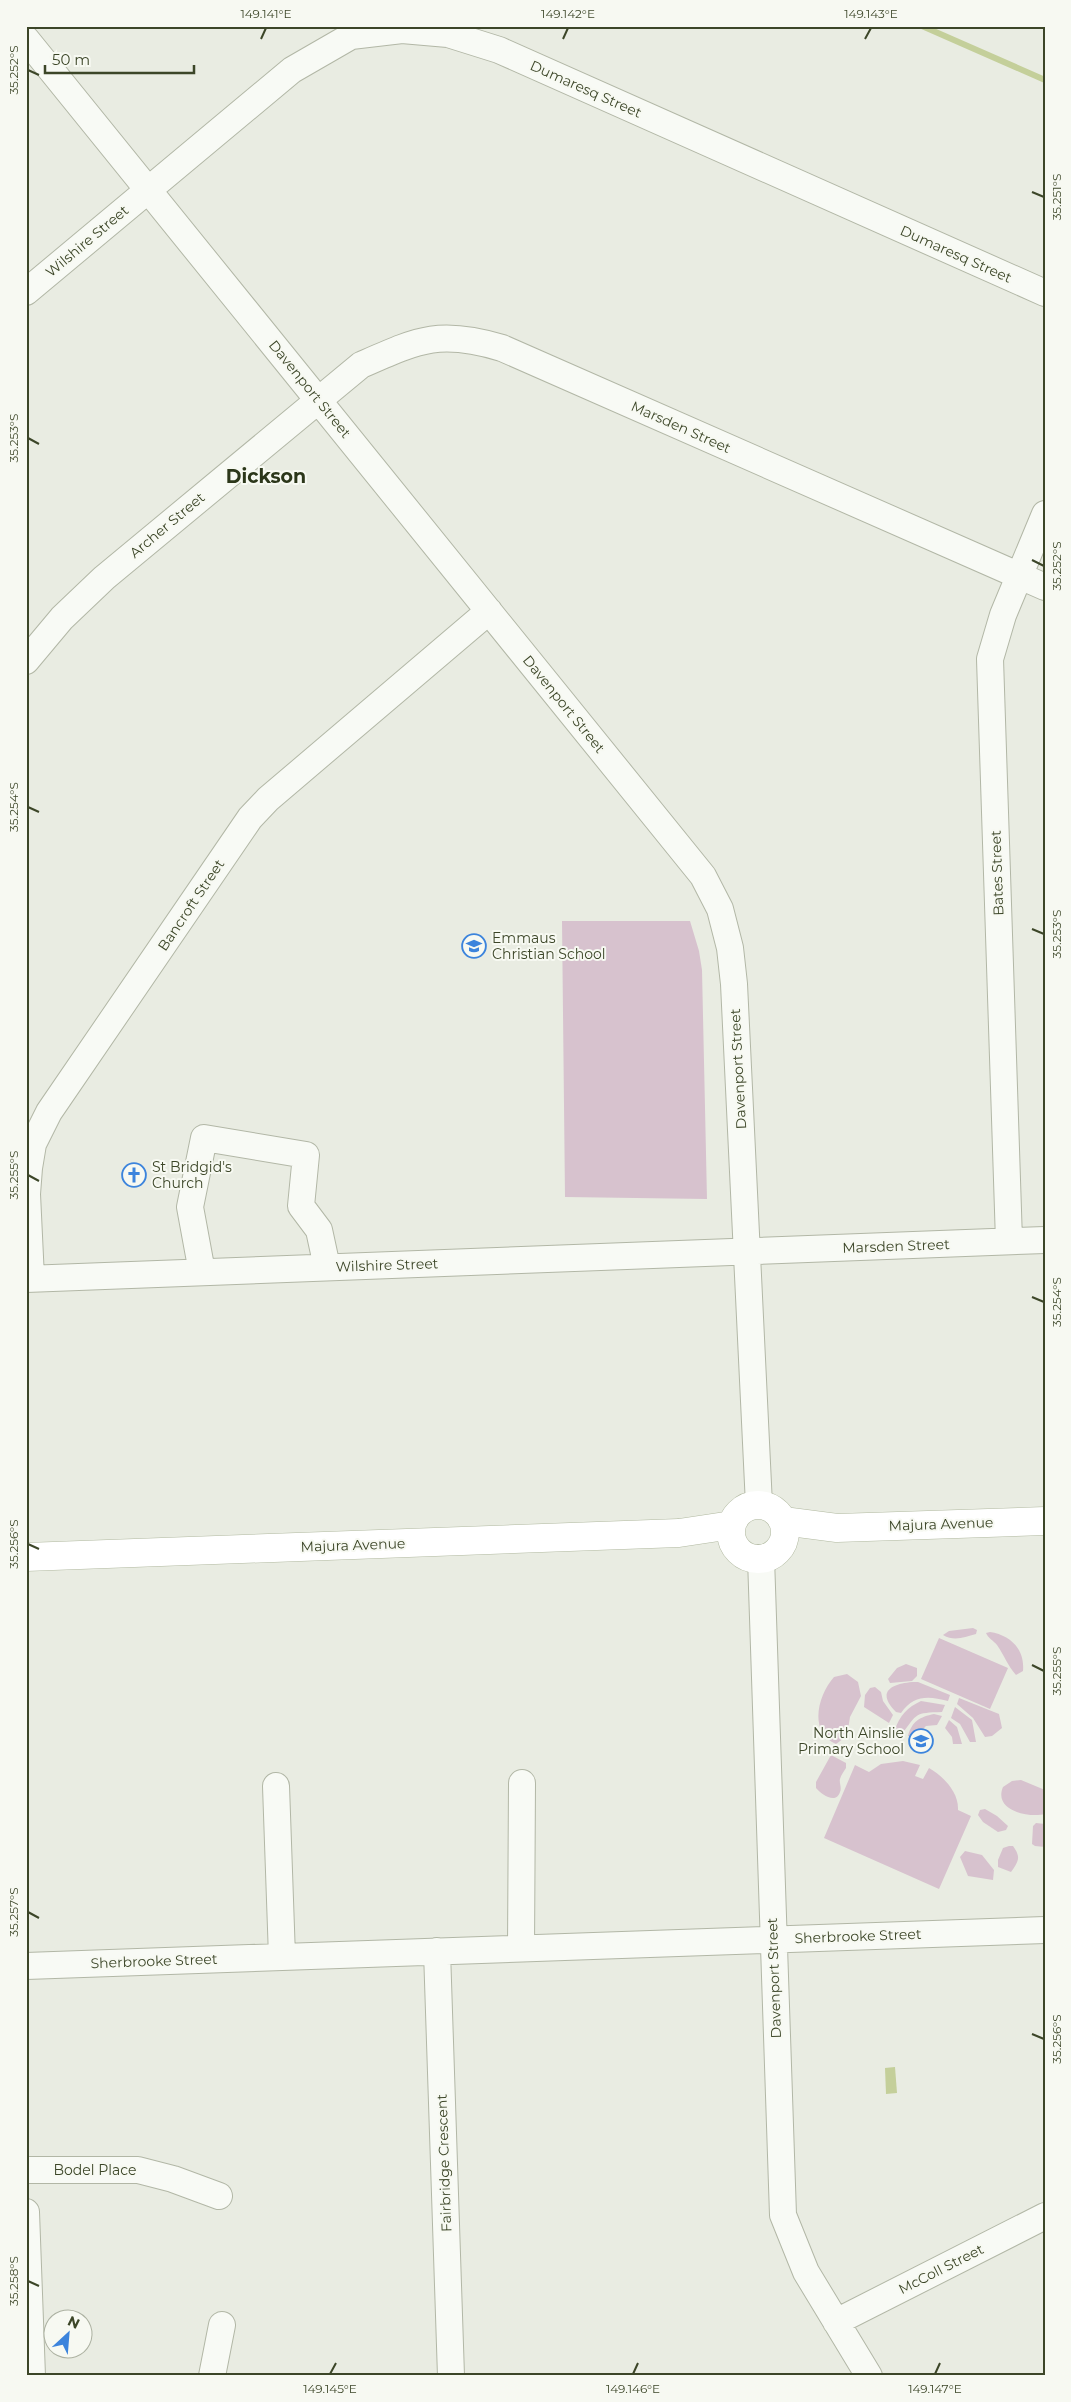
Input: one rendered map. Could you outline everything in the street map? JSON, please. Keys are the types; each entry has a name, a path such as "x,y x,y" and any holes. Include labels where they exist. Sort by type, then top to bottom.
{"main road":[{"path":"752,1505 759,1505 773,1509 783,1532 774,1553 744,1544 739,1512 752,1505"},
{"name":"Majura Avenue","path":"783,1532 837,1528 1045,1521"},
{"name":"Majura Avenue","path":"26,1557 679,1533 744,1544"}],"street":[{"name":"Dumaresq Street","path":"149,190 292,70 352,36 402,30 448,34 499,50 1045,293"},
{"name":"Davenport Street","path":"26,39 703,876 720,909 730,948 734,984 759,1505"},
{"name":"Wilshire Street","path":"26,292 149,190"},
{"name":"Marsden Street","path":"318,400 361,365 409,344 433,338 479,341 511,352 1045,587"},
{"name":"Archer Street","path":"26,661 62,618 104,578 318,400"},
{"name":"Bates Street","path":"1009,1241 990,659 1003,615 1045,514"},
{"name":"Bancroft Street","path":"28,1278 26,1194 33,1144 49,1112 250,818 268,799 489,611"},
{"path":"202,1272 190,1207 204,1138 306,1155 301,1206 319,1230 327,1268"},
{"name":"Marsden Street","path":"747,1252 1045,1240"},
{"name":"Wilshire Street","path":"28,1278 747,1252"},
{"name":"Davenport Street","path":"744,1544 773,1939 783,2215 806,2272 869,2376"},
{"path":"521,1948 522,1783"},
{"path":"276,1786 282,1957"},
{"name":"Sherbrooke Street","path":"26,1966 1045,1930"},
{"name":"Fairbridge Crescent","path":"436,1951 451,2376"},
{"name":"Bodel Place","path":"26,2170 138,2170 173,2178 219,2196"},
{"path":"26,2212 32,2376"},
{"name":"McColl Street","path":"836,2322 1045,2216"},
{"path":"212,2376 222,2325"}],"shaded area":[{"path":"562,921 690,921 699,951 702,970 707,1199 565,1197"},
{"path":"973,1628 977,1630 976,1634 956,1639 943,1635 949,1631"},
{"path":"990,1632 1004,1636 1015,1644 1022,1656 1023,1671 1016,1675 997,1645 986,1633"},
{"path":"939,1638 1008,1668 990,1709 921,1679"},
{"path":"906,1664 917,1668 917,1676 912,1681 890,1683 888,1679 897,1668"},
{"path":"847,1674 858,1682 861,1696 850,1717 847,1736 836,1744 827,1738 822,1731 818,1713 828,1685 834,1677"},
{"path":"918,1682 950,1695 948,1701 922,1698 911,1703 901,1713 896,1712 887,1699 889,1690 892,1687"},
{"path":"875,1687 881,1692 883,1701 893,1715 889,1723 864,1707 865,1695 870,1688"},
{"path":"959,1698 999,1714 1002,1728 992,1736 985,1737 973,1718 957,1704"},
{"path":"921,1701 945,1705 942,1712 921,1714 914,1718 902,1734 895,1730 905,1712"},
{"path":"955,1707 972,1720 976,1742 970,1742 960,1724 951,1718"},
{"path":"934,1714 942,1716 937,1725 926,1726 914,1738 908,1736 917,1720"},
{"path":"949,1720 957,1727 962,1744 953,1744 952,1737 945,1728"},
{"path":"831,1755 846,1763 846,1768 840,1779 841,1789 835,1798 828,1797 816,1788 816,1782"},
{"path":"903,1761 920,1765 915,1776 923,1779 929,1768 940,1775 953,1791 958,1803 958,1810 971,1816 939,1889 824,1838 855,1765 869,1772 881,1764"},
{"path":"1021,1780 1045,1790 1045,1814 1022,1814 1014,1811 1003,1802 1001,1795 1003,1787 1012,1781"},
{"path":"985,1809 997,1816 1008,1826 1006,1830 998,1832 983,1822 978,1815 980,1810"},
{"path":"1036,1823 1045,1824 1045,1847 1032,1844 1033,1826"},
{"path":"1013,1846 1018,1856 1011,1872 998,1867 998,1860 1003,1848"},
{"path":"965,1851 982,1855 994,1870 993,1880 968,1876 960,1857"},
{"path":"895,2067 897,2093 886,2094 885,2068"}],"waterway":[{"path":"922,26 1045,80"}],"place":[{"name":"Emmaus Christian School","path":"474,946"},
{"name":"St Bridgid's Church","path":"134,1175"},
{"name":"North Ainslie Primary School","path":"921,1741"}],"district":[{"name":"Dickson","path":"266,476"}]}
